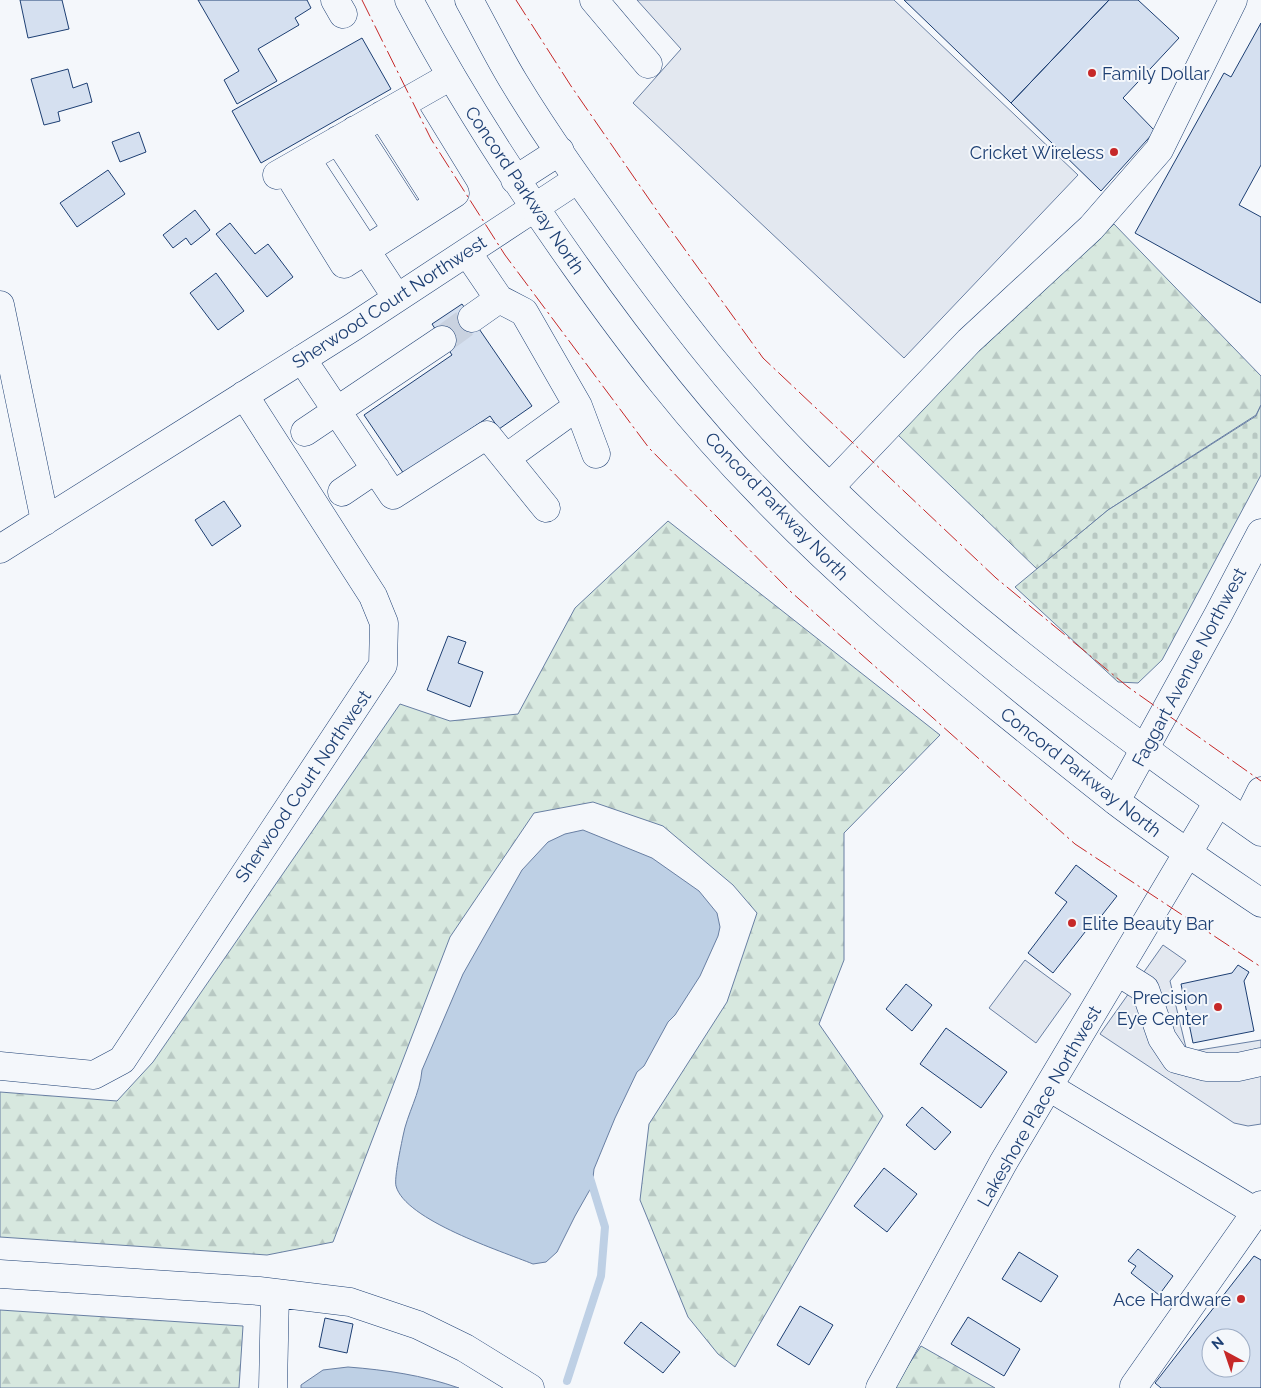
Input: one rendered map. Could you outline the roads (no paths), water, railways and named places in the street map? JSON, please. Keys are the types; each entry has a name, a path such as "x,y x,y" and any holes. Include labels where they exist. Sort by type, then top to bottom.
{"main road":[{"name":"Concord Parkway North","path":"409,0 487,138 606,310 679,403 758,492 843,575 960,676 1116,801 1188,854 1261,903"},
{"path":"469,0 513,81 578,178 657,289 731,382 797,455 920,571 1068,692 1253,826 1261,791"},
{"path":"594,0 648,64"},
{"path":"830,487 969,341 1092,228 1159,150 1230,1"},
{"path":"397,298 365,250 289,168 451,76"},
{"path":"365,250 455,193 369,123"},
{"path":"369,123 418,216"},
{"path":"369,123 418,216"},
{"path":"515,180 560,151"},
{"name":"Sherwood Court Northwest","path":"0,549 302,359 578,178"},
{"path":"467,252 499,299 524,312 578,406 596,454"},
{"path":"472,318 499,299"},
{"path":"0,305 45,521"},
{"path":"305,432 442,340"},
{"path":"302,359 393,495 487,435 546,508"},
{"name":"Sherwood Court Northwest","path":"0,1066 94,1075 122,1060 384,665 384,623 373,596 244,395"},
{"path":"506,458 578,406"},
{"path":"342,492 376,469"},
{"name":"Faggart Avenue Northwest","path":"1116,801 1260,538"},
{"name":"Lakeshore Place Northwest","path":"880,1388 1003,1163 1218,802"},
{"path":"1118,972 1145,989 1162,1038 1176,1059 1206,1067 1238,1068 1261,1062"},
{"path":"1049,1087 1258,1208 1134,1386"},
{"path":"0,1274 267,1292 350,1302 418,1325 465,1348 530,1388"},
{"path":"267,1292 273,1388"}],"water":[{"path":"583,830 652,858 699,891 717,913 720,927 718,936 700,976 675,1015 668,1022 644,1066 637,1072 594,1169 592,1186 557,1252 546,1262 533,1264 456,1233 417,1211 403,1199 396,1186 396,1176 405,1128 419,1087 422,1070 463,974 522,870 548,842 565,834"},
{"path":"348,1367 404,1374 459,1388 301,1388 301,1385 323,1370"}],"waterway":[{"path":"567,1381 601,1276 605,1227 590,1178"}],"tunnel":[{"path":"442,340 472,318"}],"place":[{"name":"Family Dollar","path":"1092,73"},
{"name":"Cricket Wireless","path":"1114,152"},
{"name":"Elite Beauty Bar","path":"1072,923"},
{"name":"Precision Eye Center","path":"1218,1007"},
{"name":"Ace Hardware","path":"1241,1299"}]}
